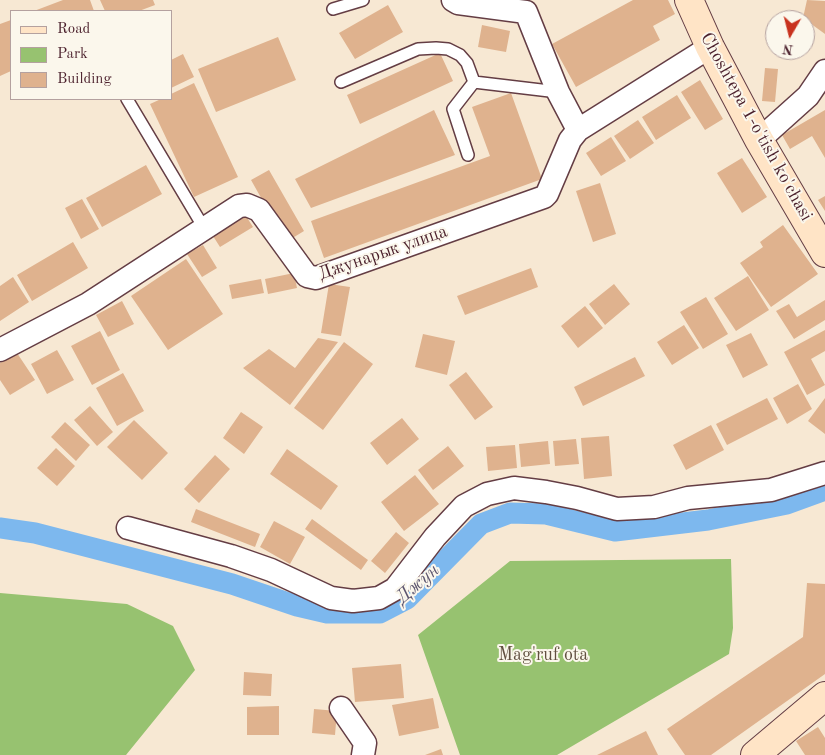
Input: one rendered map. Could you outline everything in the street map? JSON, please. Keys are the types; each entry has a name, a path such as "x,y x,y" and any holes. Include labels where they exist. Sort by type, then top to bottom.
{"street":[{"path":"453,0 458,3 526,12 558,92 578,130"},
{"name":"Choshtepa 1-o'tish ko'chasi","path":"689,0 710,47 759,140 825,253"},
{"name":"Джунарык улица","path":"0,350 88,304 239,206 247,205 259,210 307,276 316,278 544,197 570,140 578,130 710,47"},
{"path":"759,140 808,96 825,72"},
{"path":"128,528 231,556 271,570 331,598 353,601 379,598 395,589 435,537 464,506 487,494 514,488 577,498 617,509 654,507 688,498 770,490 825,473"},
{"path":"755,755 825,696"},
{"path":"341,708 365,742 363,755"}],"lane":[{"path":"333,10 364,0"},
{"path":"341,82 418,49 436,48 460,54 467,63 474,82"},
{"path":"474,82 558,92"},
{"path":"468,155 453,109 474,82"},
{"path":"128,100 204,228"}],"green space":[{"name":"Mag'ruf ota","path":"731,559 733,628 729,654 557,755 460,755 418,635 510,561"},
{"path":"0,593 127,604 173,626 195,670 126,755 0,755"}],"building":[{"path":"63,0 90,0 94,10 37,10"},
{"path":"100,0 153,0 155,5 142,10 105,10"},
{"path":"633,0 668,0 675,14 653,26 660,40 576,87 552,44"},
{"path":"807,0 825,1 825,34 815,27 815,10 805,10"},
{"path":"388,5 403,32 355,59 339,33"},
{"path":"10,20 10,71 0,76 0,24"},
{"path":"482,25 510,31 506,52 478,47"},
{"path":"278,37 296,80 216,112 198,69"},
{"path":"440,53 453,81 360,124 347,95"},
{"path":"183,54 194,77 172,88 172,60"},
{"path":"765,68 778,69 775,102 762,101"},
{"path":"700,80 723,119 705,130 681,92"},
{"path":"194,83 238,177 194,197 150,104 159,100 172,100 172,94"},
{"path":"511,93 542,179 324,258 311,221 490,156 472,107"},
{"path":"677,95 691,118 656,140 642,117"},
{"path":"434,110 455,155 311,208 295,179"},
{"path":"825,110 825,158 812,136 790,149 782,135"},
{"path":"638,120 654,143 630,159 614,136"},
{"path":"611,137 626,161 601,176 586,153"},
{"path":"742,158 767,197 742,213 717,173"},
{"path":"146,165 162,194 102,227 86,198"},
{"path":"269,170 304,231 286,242 251,180"},
{"path":"600,183 616,234 593,242 576,191"},
{"path":"825,196 825,211 818,200"},
{"path":"82,199 99,229 81,239 65,208"},
{"path":"246,216 253,227 220,247 213,236"},
{"path":"783,225 818,274 771,307 740,263 763,247 760,242"},
{"path":"73,242 88,268 32,301 17,275"},
{"path":"203,245 217,268 202,277 187,254"},
{"path":"186,259 223,314 168,350 131,296"},
{"path":"531,268 538,287 465,315 457,296"},
{"path":"294,273 297,288 268,294 265,279"},
{"path":"748,276 769,310 736,331 714,298"},
{"path":"13,277 29,302 0,321 0,286"},
{"path":"261,279 264,293 232,299 229,285"},
{"path":"329,284 350,287 341,336 321,333"},
{"path":"614,284 630,304 605,325 589,304"},
{"path":"706,297 728,334 703,349 680,312"},
{"path":"825,300 825,320 794,339 776,311 789,304 797,317"},
{"path":"122,301 134,324 108,337 96,315"},
{"path":"585,306 603,328 578,348 561,326"},
{"path":"684,325 699,348 672,365 657,342"},
{"path":"825,330 825,351 811,359 825,385 807,395 784,352"},
{"path":"100,331 120,370 92,385 71,346"},
{"path":"751,333 768,365 743,378 726,345"},
{"path":"423,334 455,341 447,375 415,367"},
{"path":"318,338 338,342 290,405 243,368 269,349 295,368"},
{"path":"344,342 373,364 323,430 294,408"},
{"path":"57,350 74,380 47,394 31,364"},
{"path":"17,353 35,380 10,395 0,380 0,363"},
{"path":"635,357 645,376 583,406 574,387"},
{"path":"466,372 493,407 475,420 449,385"},
{"path":"123,373 144,411 117,426 96,388"},
{"path":"798,384 812,409 787,424 773,398"},
{"path":"767,398 778,419 727,445 716,424"},
{"path":"825,398 825,434 808,421"},
{"path":"90,406 113,432 97,446 74,420"},
{"path":"241,412 263,427 244,454 223,438"},
{"path":"402,418 419,439 387,465 370,443"},
{"path":"134,420 168,453 142,480 107,447"},
{"path":"65,422 90,445 76,461 51,437"},
{"path":"711,425 724,450 686,470 673,445"},
{"path":"609,436 612,476 584,479 581,438"},
{"path":"576,439 579,464 555,466 553,441"},
{"path":"548,441 550,464 521,467 519,444"},
{"path":"515,445 517,468 488,471 486,447"},
{"path":"448,446 464,466 433,490 418,470"},
{"path":"56,448 75,466 57,486 37,468"},
{"path":"287,449 338,486 321,510 270,474"},
{"path":"215,455 230,469 199,503 184,489"},
{"path":"415,475 439,504 404,531 381,502"},
{"path":"196,509 260,534 255,547 191,522"},
{"path":"312,519 368,560 361,570 305,529"},
{"path":"274,521 305,537 290,564 260,547"},
{"path":"396,532 409,543 385,573 371,561"},
{"path":"807,583 825,584 825,674 711,755 685,755 667,729 803,637"},
{"path":"401,664 404,698 355,702 352,668"},
{"path":"244,672 272,674 271,696 243,695"},
{"path":"433,698 439,728 399,736 392,705"},
{"path":"279,706 279,735 247,735 247,707"},
{"path":"314,709 337,711 335,735 312,733"},
{"path":"818,727 825,738 825,755 805,755 796,741"},
{"path":"646,731 658,755 597,755"},
{"path":"441,749 443,755 425,755"}],"waterway":[{"name":"Джун","path":"0,528 35,533 232,584 297,606 327,613 380,613 407,599 481,524 510,513 546,514 615,531 708,520 787,504 825,490"}]}
